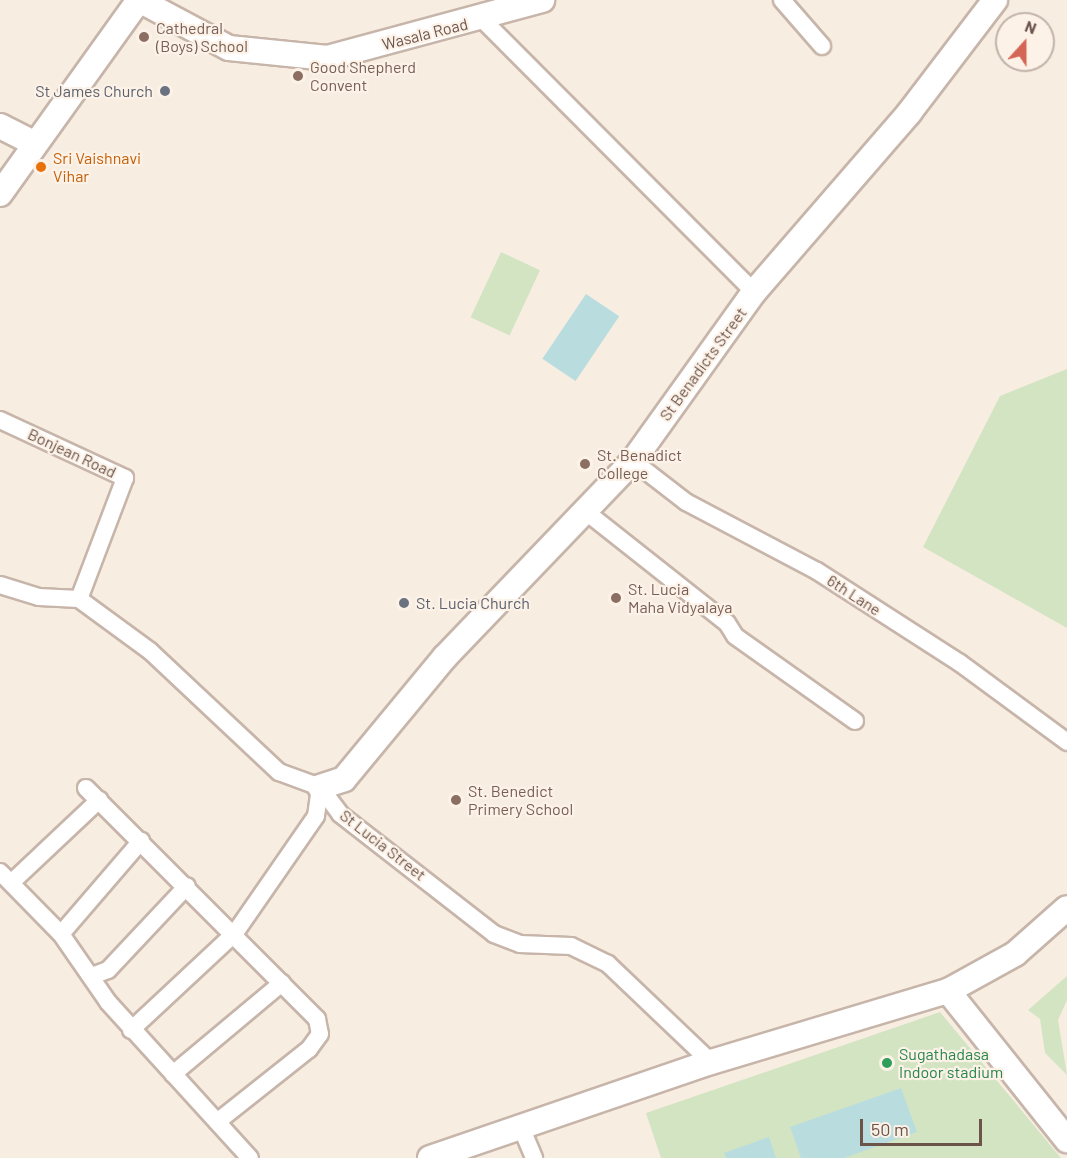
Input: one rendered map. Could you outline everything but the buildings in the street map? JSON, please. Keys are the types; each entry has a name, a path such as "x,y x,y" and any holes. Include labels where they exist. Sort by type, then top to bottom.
{"street":[{"name":"Wasala Road","path":"139,0 230,48 327,58 480,10 542,0"},
{"path":"0,194 33,143 139,0"},
{"path":"782,0 822,46"},
{"name":"St Benadicts Street","path":"320,787 344,779 445,657 633,461 754,292 909,113 995,0"},
{"path":"480,10 754,292"},
{"path":"0,126 33,143"},
{"name":"Bonjean Road","path":"0,420 124,478 79,599"},
{"name":"6th Lane","path":"633,461 686,502 817,571 960,663 1067,742"},
{"path":"585,511 728,623 735,636 855,721"},
{"path":"0,585 39,597 79,599 150,651 279,772 320,787 316,816 235,933 131,1029"},
{"name":"St Lucia Street","path":"320,787 340,814 494,934 520,944 571,946 608,964 711,1062"},
{"path":"86,788 235,933 316,1019 320,1034 309,1049 217,1122"},
{"path":"99,800 6,877 61,934 131,1029 250,1158"},
{"path":"61,934 141,841"},
{"path":"92,976 108,970 187,886"},
{"path":"430,1158 711,1062 948,991 1016,954 1067,908"},
{"path":"173,1074 282,983"},
{"path":"948,991 1067,1140"},
{"path":"521,1127 534,1158"}],"green space":[{"path":"501,252 540,270 510,335 471,317"},
{"path":"1067,369 1067,628 923,547 1000,396"},
{"path":"1067,976 1067,1000 1058,1020 1067,1075 1045,1053 1040,1019 1028,1010"},
{"name":"Sugathadasa Indoor stadium","path":"940,1012 1061,1158 661,1158 646,1113"}],"water":[{"path":"586,294 619,316 576,381 542,359"},
{"path":"901,1088 917,1132 844,1158 801,1158 790,1127"},
{"path":"769,1137 776,1158 726,1158 724,1153"}],"place":[{"name":"Cathedral (Boys) School","path":"144,37"},
{"name":"Good Shepherd Convent","path":"298,76"},
{"name":"St James Church","path":"165,91"},
{"name":"Sri Vaishnavi Vihar","path":"41,167"},
{"name":"St. Benadict College","path":"585,464"},
{"name":"St. Lucia Maha Vidyalaya","path":"616,598"},
{"name":"St. Lucia Church","path":"404,603"},
{"name":"St. Benedict Primery School","path":"456,800"},
{"name":"Sugathadasa Indoor stadium","path":"887,1063"}]}
